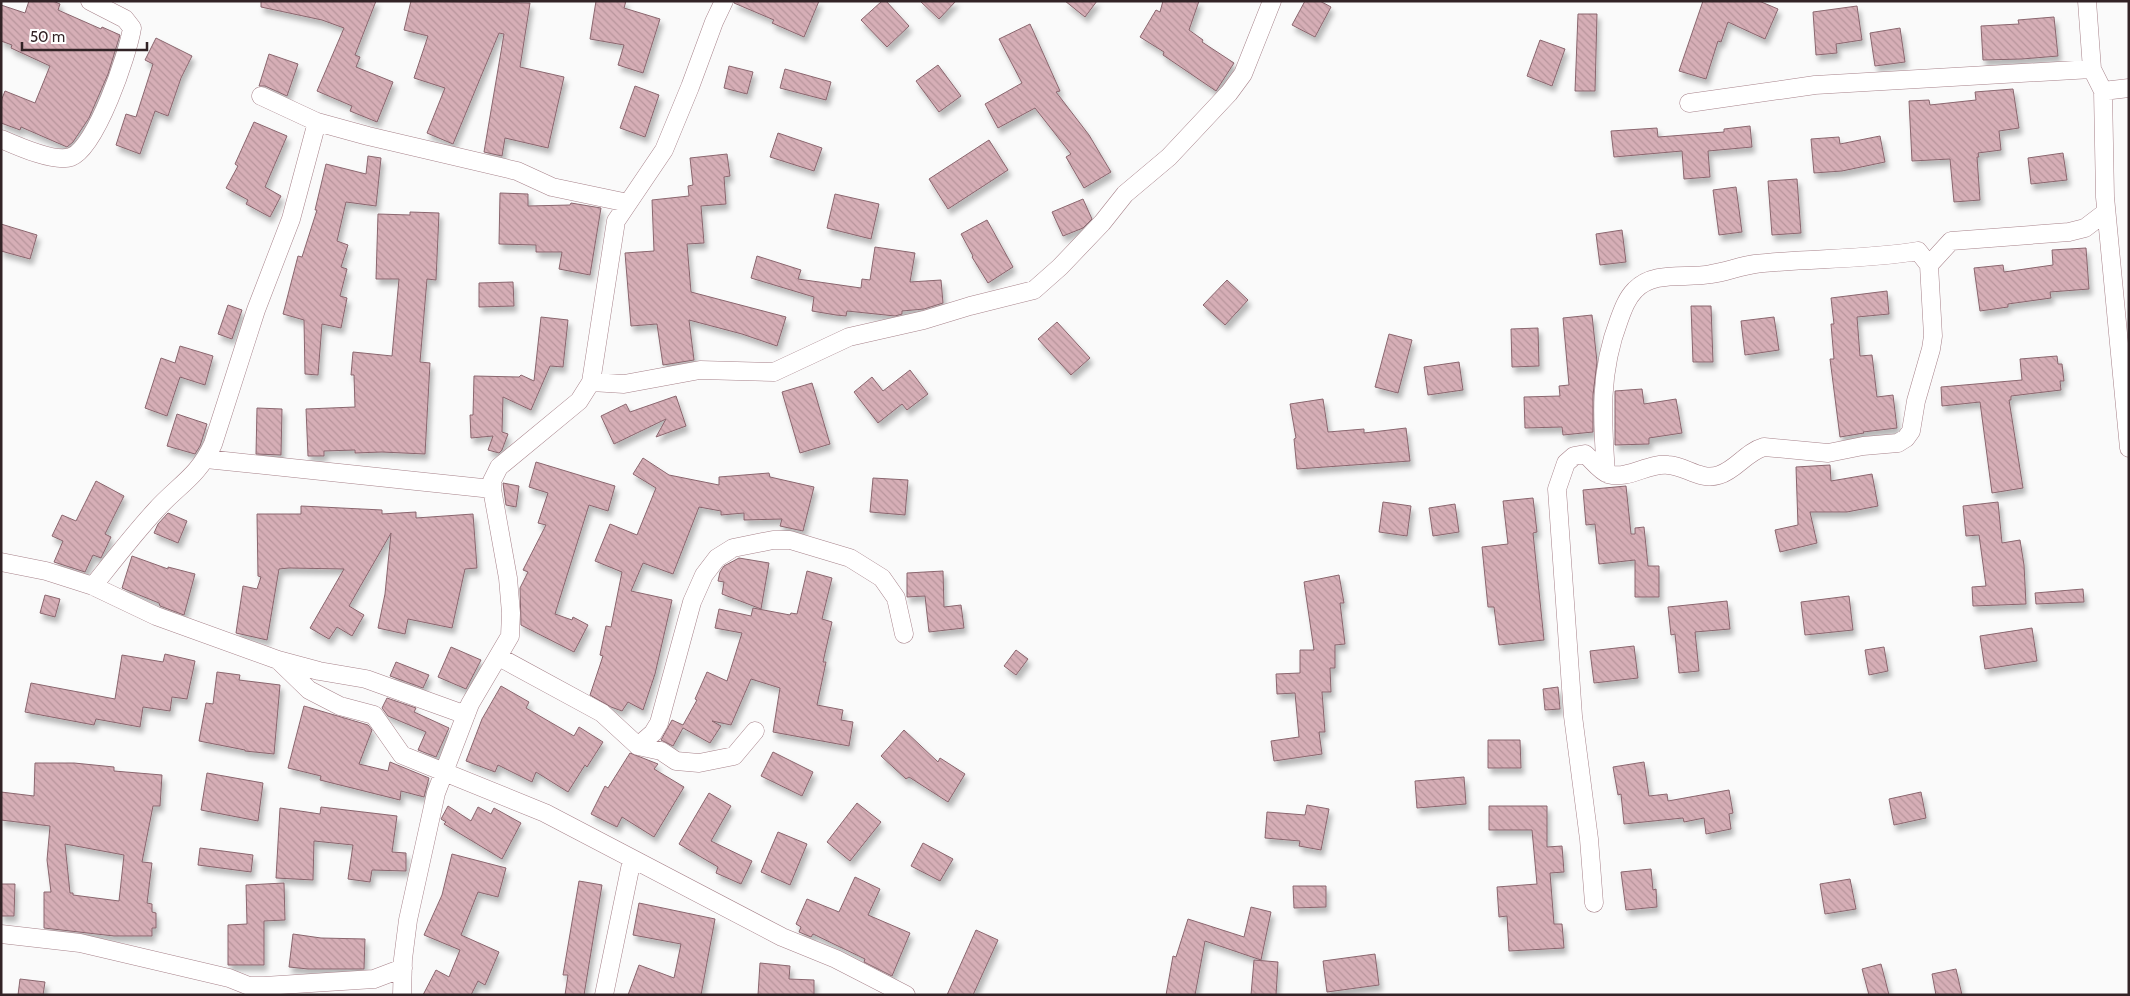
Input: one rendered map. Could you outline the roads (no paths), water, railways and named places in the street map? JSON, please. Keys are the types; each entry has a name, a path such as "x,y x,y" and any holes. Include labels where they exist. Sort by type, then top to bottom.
{"street":[{"path":"1,139 50,157 71,157 86,144 108,102 129,46 132,28 125,19 90,1"},
{"path":"402,995 408,920 436,793 466,715 510,636 511,613 504,550 494,503 492,481 499,467 579,401 591,382 616,221 664,150 724,1"},
{"path":"591,382 624,384 700,370 774,372 849,337 924,320 1034,290 1102,223 1125,194 1169,157 1229,94 1243,74 1272,1"},
{"path":"2087,1 2092,69 2103,91 2106,212 2129,448"},
{"path":"1689,103 1816,85 2092,69"},
{"path":"2103,91 2129,88"},
{"path":"261,96 317,122 517,171 552,187 628,203"},
{"path":"93,586 156,510 192,477 206,459 213,444 256,310 291,220 317,122"},
{"path":"1929,265 1951,241 2070,232 2085,228 2106,212"},
{"path":"1594,903 1589,839 1573,716 1558,489 1566,463 1574,456 1586,454 1606,473 1620,476 1660,465 1670,465 1707,478 1721,475 1755,450 1764,447 1828,453 1863,446 1898,443 1906,438 1911,430 1916,401 1931,349 1933,336 1929,265 1918,251 1817,261 1754,264 1723,270 1714,274 1662,277 1644,282 1626,302 1610,344 1602,391 1602,425 1606,473"},
{"path":"206,459 492,489"},
{"path":"638,746 653,734 658,723 690,611 704,575 717,558 733,548 773,540 790,540 850,558 882,578 896,598 904,634"},
{"path":"1,562 46,571 93,586 156,616 278,660 318,671 366,679 466,715"},
{"path":"499,657 602,713 638,746 660,751 676,761 699,763 734,756 755,731"},
{"path":"278,660 310,690 340,706 374,715 402,754 545,813 782,936 836,960 906,995"},
{"path":"604,995 632,858"},
{"path":"1,934 80,943 222,976 249,986 374,978 403,968"}]}
